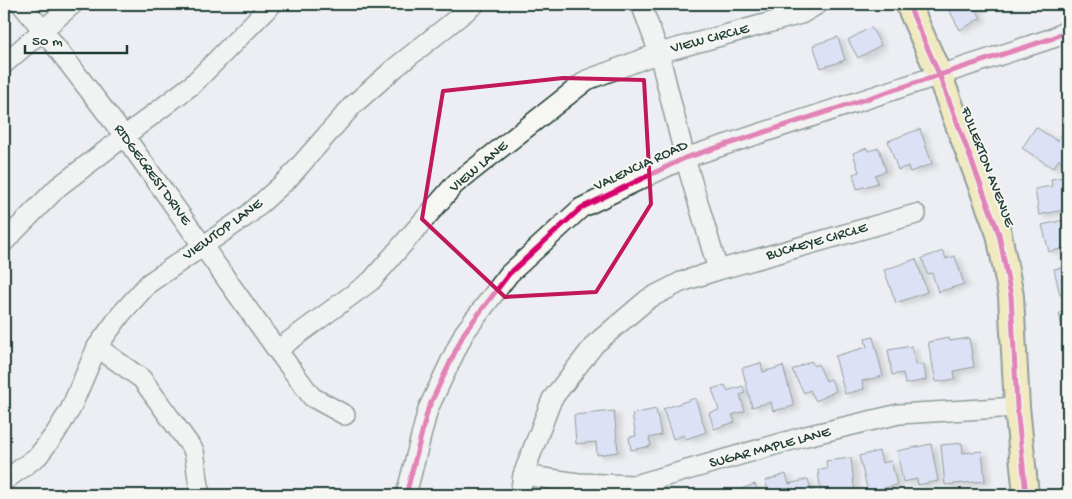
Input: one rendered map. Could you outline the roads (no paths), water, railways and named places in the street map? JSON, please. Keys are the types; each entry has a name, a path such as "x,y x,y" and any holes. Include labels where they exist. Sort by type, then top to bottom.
{"main road":[{"name":"FULLERTON AVENUE","path":"908,4 939,74 999,234 1011,296 1017,407 1026,495"}],"street":[{"name":"RIDGECREST DRIVE","path":"21,4 124,137 276,350 312,397 345,415"},
{"path":"4,64 73,4"},
{"path":"4,242 58,187 193,84 272,4"},
{"name":"VIEWTOP LANE","path":"4,481 38,456 55,434 70,410 97,347 120,314 149,283 202,245 248,216 289,178 353,106 396,67 475,4"},
{"path":"641,4 658,53 685,158 718,270"},
{"name":"VIEW CIRCLE","path":"658,53 801,14 818,4"},
{"name":"VALENCIA ROAD","path":"406,495 428,409 464,333 509,274 581,208 685,158 1053,38 1068,30"},
{"name":"VIEW LANE","path":"276,350 371,281 455,184 587,80 658,53"},
{"name":"BUCKEYE CIRCLE","path":"520,495 523,475 552,399 595,344 648,299 681,282 718,270 916,214"},
{"path":"97,347 142,379 194,451 199,486"},
{"name":"SUGAR MAPLE LANE","path":"523,475 578,484 636,485 806,436 899,414 1017,407"}]}
